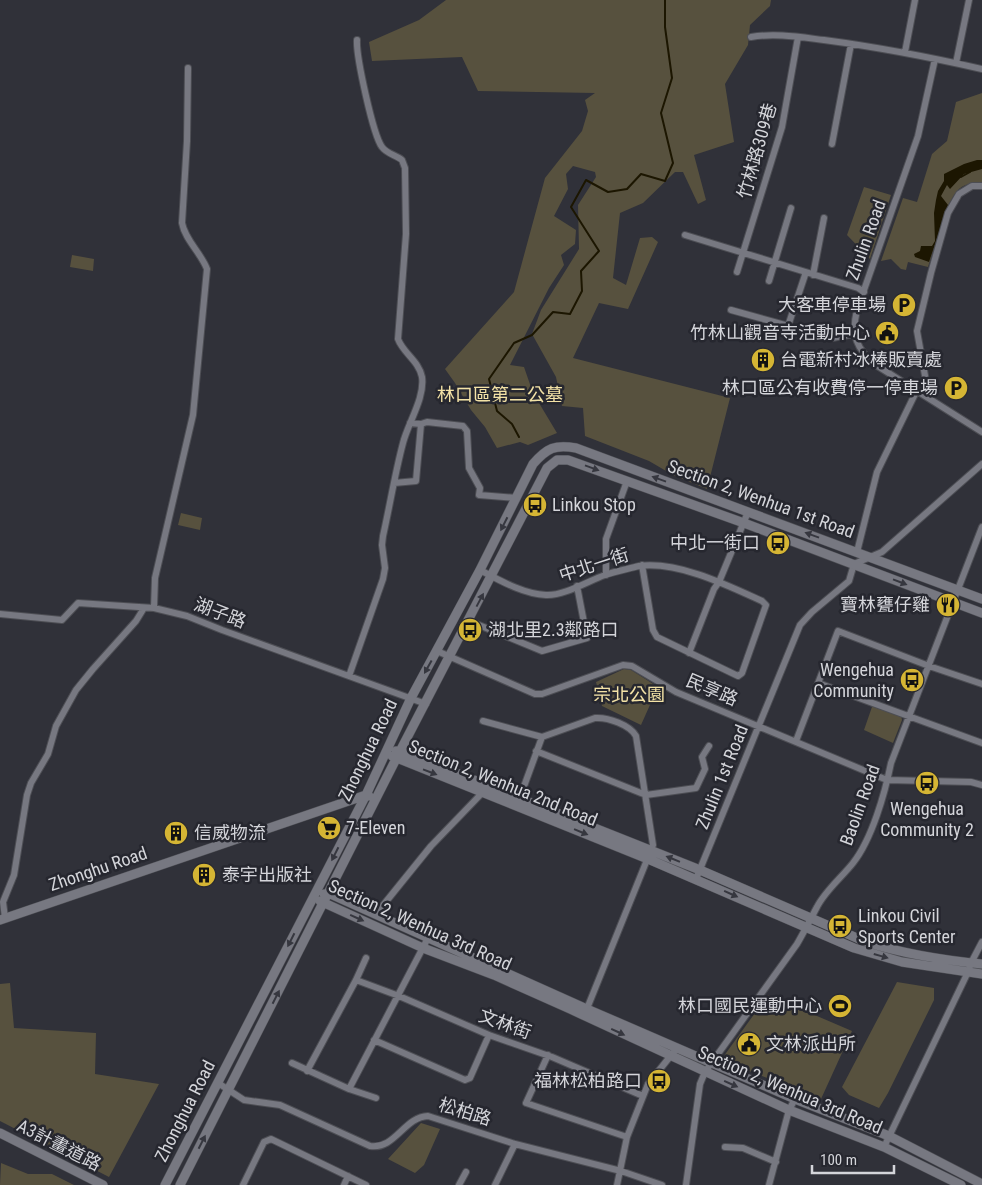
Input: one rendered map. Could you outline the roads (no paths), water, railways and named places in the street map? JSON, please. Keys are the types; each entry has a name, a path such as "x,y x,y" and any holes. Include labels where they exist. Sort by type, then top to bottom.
{"street":[{"path":"905,52 915,0"},
{"path":"956,63 969,0"},
{"path":"751,37 768,34 851,44 905,52 982,69"},
{"name":"竹林路309巷","path":"737,272 782,127 798,37"},
{"path":"349,676 383,579 385,568 382,545 383,536 403,442 415,414 422,378 418,367 401,346 398,339 406,234 404,168 402,160 385,151 377,139 372,123 357,40"},
{"path":"832,144 851,44"},
{"name":"Zhulin Road","path":"854,334 857,310 918,136 935,59"},
{"path":"154,608 155,578 192,415 207,269 204,260 183,230 182,223 187,141 188,68"},
{"path":"929,398 917,331 931,273 948,213 959,194 972,186 982,186"},
{"path":"769,281 791,208"},
{"path":"813,275 824,218"},
{"path":"684,235 858,288 864,292"},
{"path":"788,326 806,272"},
{"path":"731,310 832,338 854,334 857,343 868,359 982,432"},
{"path":"854,564 878,472 917,390"},
{"path":"410,423 421,424 427,422 463,426 467,431 469,468 480,488 479,495 517,498"},
{"path":"394,482 416,481 421,424"},
{"name":"Section 2, Wenhua 1st Road","path":"533,464 551,448 563,445 576,448 982,599"},
{"name":"Section 2, Wenhua 1st Road","path":"548,468 557,460 568,460 744,523 982,613"},
{"name":"Zhonghua Road","path":"166,1185 366,795 411,698 480,570 533,464"},
{"path":"854,564 882,552 982,464"},
{"name":"Zhonghua Road","path":"180,1185 398,755 548,468"},
{"path":"606,575 606,540 627,481"},
{"path":"642,565 653,630 657,637 689,653 714,589 719,582 748,512"},
{"name":"Baolin Road","path":"705,1072 809,923 817,906 854,861 865,843 891,763 982,527"},
{"name":"Zhulin 1st Road","path":"698,875 800,625 812,612 849,582 854,564"},
{"name":"中北一街","path":"480,570 510,585 547,595 642,565 664,565 719,582 762,601 766,605 742,673 738,676 689,653"},
{"path":"468,621 542,650 587,638 578,586"},
{"name":"湖子路","path":"0,614 62,620 78,603 154,608 187,616 426,704"},
{"path":"3,919 3,902 14,875 27,795 31,783 48,754 56,726 82,683 136,621 144,608"},
{"path":"796,741 838,631 982,684"},
{"name":"民享路","path":"437,651 449,658 534,694 542,694 624,665 632,666 676,692 887,780 971,782 982,785"},
{"path":"818,683 982,743"},
{"path":"483,721 542,737 594,718 601,718 633,731 636,736 653,845 586,1012"},
{"path":"518,802 542,737"},
{"path":"536,751 646,796 696,788 705,770 702,757 709,746"},
{"name":"Section 2, Wenhua 2nd Road","path":"386,751 698,875 809,923 854,948 902,962 969,968 982,974"},
{"name":"Section 2, Wenhua 2nd Road","path":"398,755 482,792 518,802"},
{"path":"376,914 432,846 482,792"},
{"path":"366,795 376,798"},
{"name":"Zhonghu Road","path":"3,919 366,795"},
{"name":"Section 2, Wenhua 3rd Road","path":"314,896 328,893 376,914 586,1012 705,1072 789,1110 884,1147 961,1185"},
{"name":"Section 2, Wenhua 3rd Road","path":"314,896 323,903 423,948 677,1048 795,1099 889,1136 982,1184"},
{"path":"349,1089 428,938"},
{"path":"884,1147 982,942"},
{"path":"307,1071 366,958"},
{"name":"Section 2, Wenhua 2nd Road","path":"969,968 982,964"},
{"name":"文林街","path":"356,980 399,996 489,1035 548,1055 643,1096"},
{"path":"374,1040 465,1080 470,1078 489,1035"},
{"path":"618,1185 627,1137 648,1084 677,1048"},
{"path":"548,1055 526,1103 627,1137"},
{"path":"292,1063 349,1089 376,1098"},
{"path":"686,1185 700,1084 705,1072"},
{"name":"松柏路","path":"218,1083 244,1100 280,1105 370,1146 378,1147 385,1145 416,1118 428,1116 515,1144 621,1171 662,1185"},
{"path":"770,1185 789,1110 795,1099"},
{"name":"A3計畫道路","path":"0,1134 103,1185"},
{"path":"253,1185 244,1183 264,1142 271,1139 366,1185"},
{"path":"495,1185 515,1144"},
{"path":"725,1147 743,1148 776,1162"},
{"path":"459,1185 466,1172"},
{"path":"344,1185 348,1176"}],"waterway":[{"path":"519,437 512,424 497,411 489,379 514,343 532,335 553,312 570,314 582,291 581,271 599,251 571,207 586,180 608,192 627,189 641,174 665,181 673,163 661,113 672,78 665,27 665,0"},
{"path":"961,177 970,172"}],"place":[{"name":"大客車停車場","path":"904,305"},
{"name":"竹林山觀音寺活動中心","path":"887,333"},
{"name":"台電新村冰棒販賣處","path":"763,360"},
{"name":"林口區公有收費停一停車場","path":"956,388"},
{"name":"Linkou Stop","path":"535,505"},
{"name":"中北一街口","path":"778,543"},
{"name":"寶林甕仔雞","path":"948,605"},
{"name":"湖北里2.3鄰路口","path":"470,630"},
{"name":"Wengehua Community","path":"912,680"},
{"name":"Wengehua Community 2","path":"927,783"},
{"name":"7-Eleven","path":"329,828"},
{"name":"信威物流","path":"176,833"},
{"name":"泰宇出版社","path":"204,875"},
{"name":"Linkou Civil Sports Center","path":"840,926"},
{"name":"林口國民運動中心","path":"840,1006"},
{"name":"文林派出所","path":"749,1044"},
{"name":"福林松柏路口","path":"659,1081"}],"park label":[{"name":"林口區第二公墓","path":"500,395"},
{"name":"宗北公園","path":"629,695"}]}
